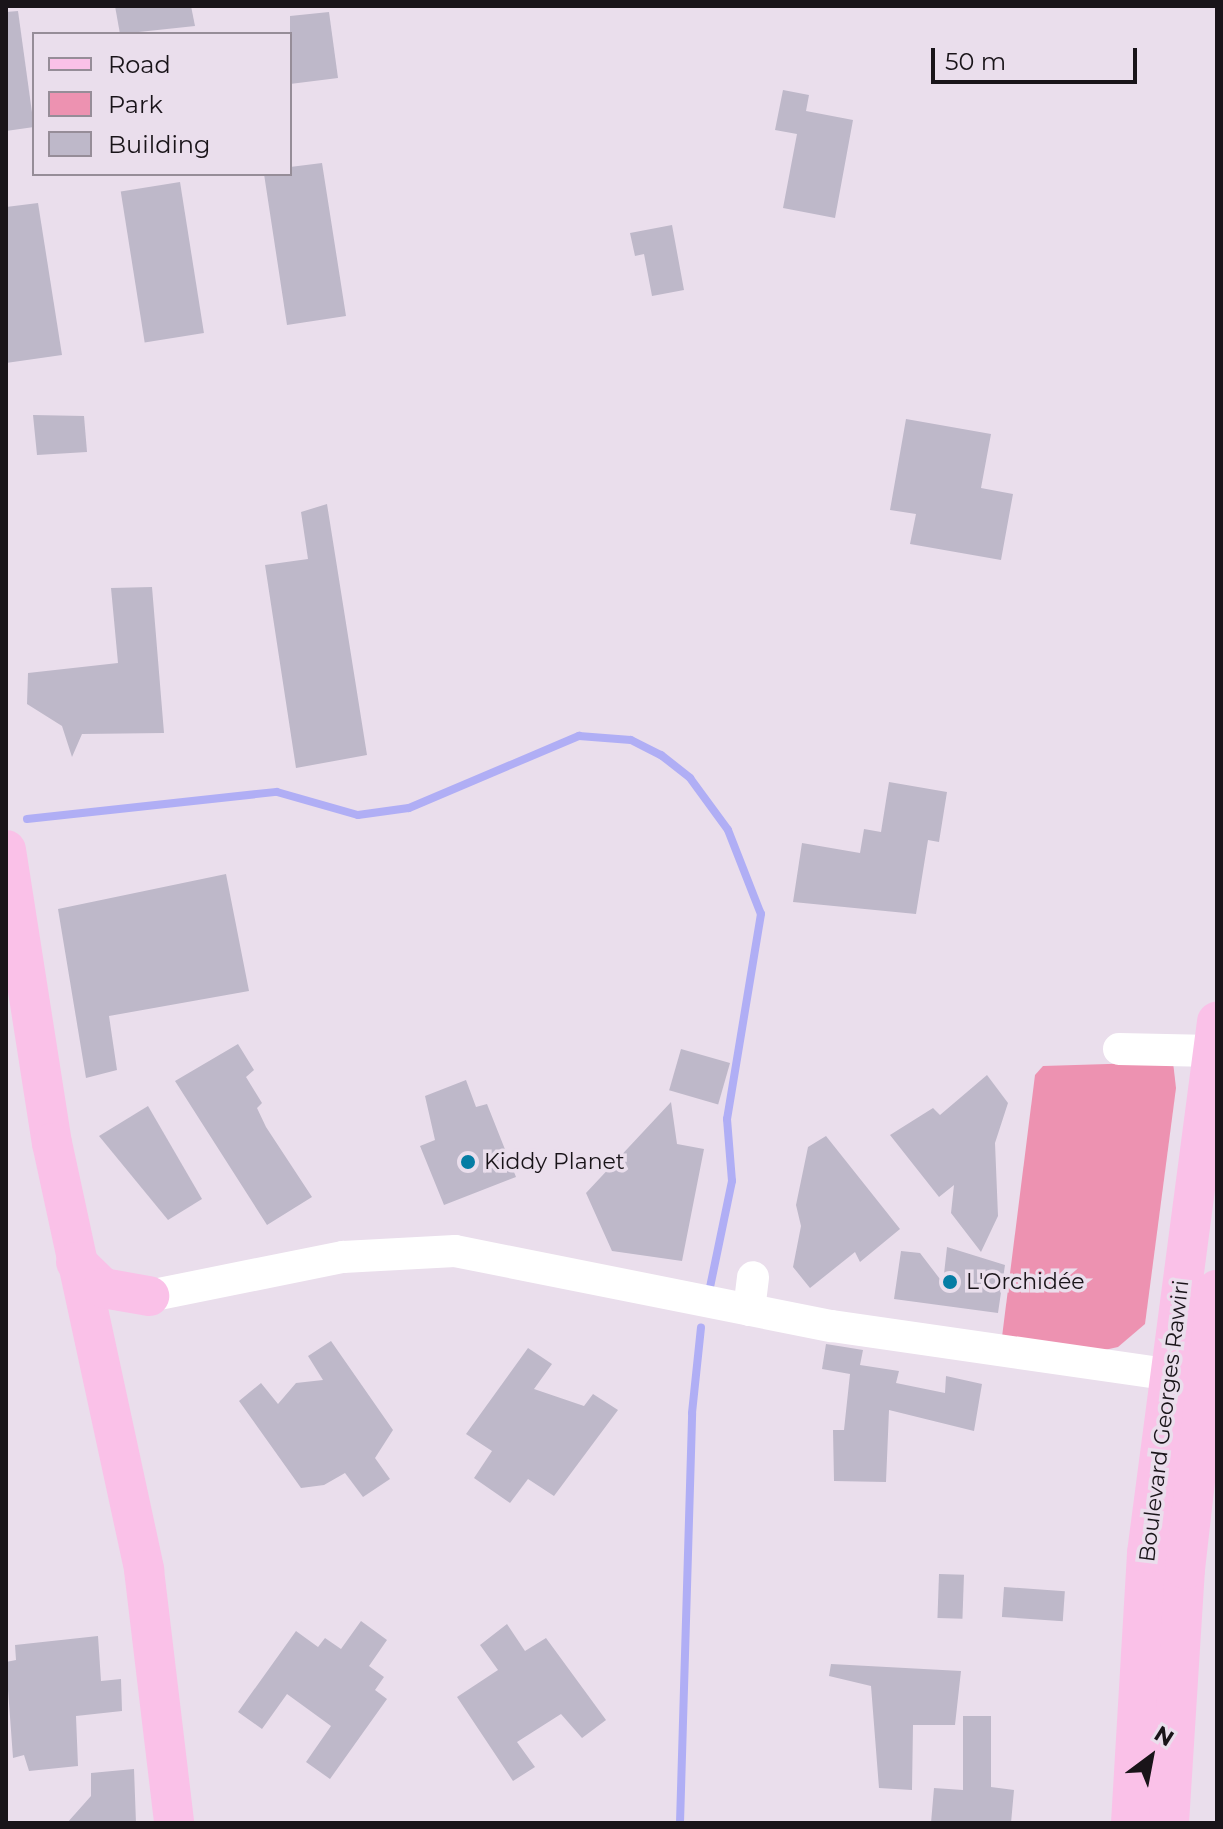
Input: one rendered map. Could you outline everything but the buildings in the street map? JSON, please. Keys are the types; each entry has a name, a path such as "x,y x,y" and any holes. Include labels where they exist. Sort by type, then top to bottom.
{"main road":[{"path":"6,850 76,1262 144,1570 171,1754 174,1823"},
{"name":"Boulevard Georges Rawiri","path":"1131,1823 1146,1568 1167,1374 1215,1036"},
{"path":"76,1262 103,1288 149,1296"},
{"name":"Boulevard Georges Rawiri","path":"1169,1823 1185,1569 1217,1290"},
{"path":"96,1348 112,1317 149,1296"}],"street":[{"path":"1119,1049 1215,1036"},
{"path":"149,1296 343,1257 455,1251 749,1310 1167,1374"},
{"path":"749,1310 753,1277"}],"green space":[{"path":"1173,1062 1176,1088 1145,1324 1118,1347 1100,1351 1002,1337 1035,1075 1043,1066"}],"waterway":[{"path":"27,819 277,792 358,815 409,808 579,736 631,740 661,755 690,778 728,830 761,914 727,1119 732,1181 710,1287"},
{"path":"680,1823 692,1413 701,1327"}],"place":[{"name":"Kiddy Planet","path":"468,1162"},
{"name":"L'Orchidée","path":"950,1282"}]}
